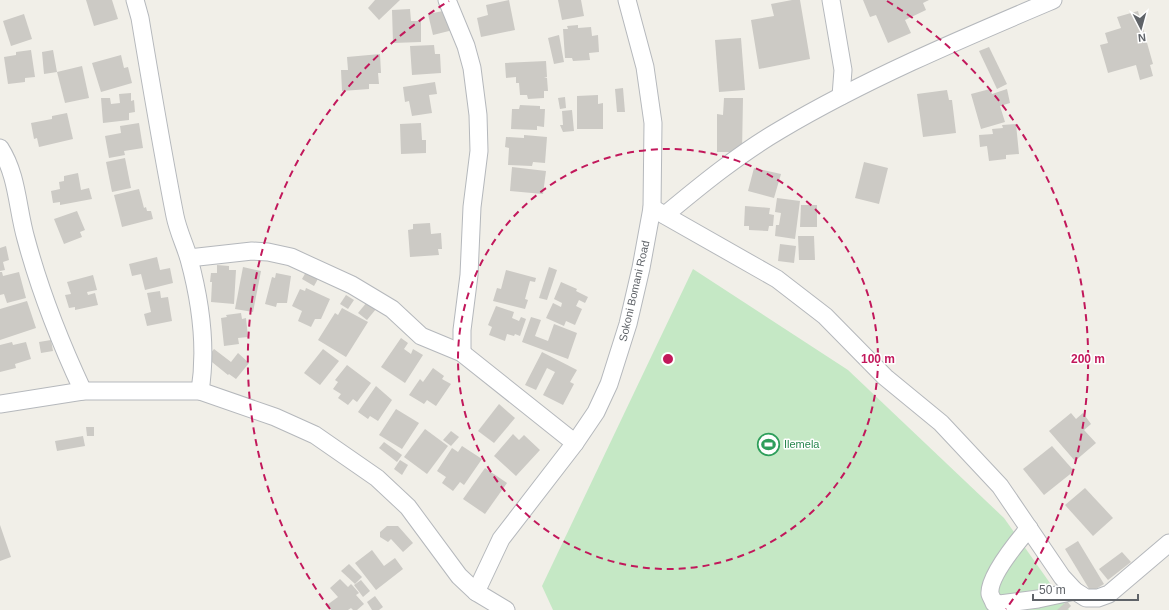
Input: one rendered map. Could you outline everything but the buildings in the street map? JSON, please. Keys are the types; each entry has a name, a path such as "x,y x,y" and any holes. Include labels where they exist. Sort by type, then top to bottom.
{"street":[{"path":"135,0 176,221 189,258 203,331 204,352 200,391"},
{"path":"447,0 466,46 472,68 478,115 479,152 472,207 469,276 462,330 462,354"},
{"path":"832,0 844,70 841,96"},
{"path":"1053,0 982,30 841,96 779,131 658,211 777,278 825,316 885,378 941,423 1000,486 1062,578 1075,591 1086,598 1098,598 1109,594 1169,543"},
{"name":"Sokoni Bomani Road","path":"476,592 501,539 575,444 596,412 609,384 626,332 641,268 658,211 653,123 645,67 633,2"},
{"path":"844,70 863,86"},
{"path":"0,148 11,170 26,239 38,279 61,344 83,391"},
{"path":"189,258 252,251 291,256 352,285 392,309 421,336 462,354 575,444"},
{"path":"0,404 83,391 200,391 298,426 315,435 377,478 408,507 459,576 476,592 506,610"},
{"path":"1029,528 1011,550 991,586 990,593 994,603 1000,604 1038,599 1075,591"}],"green space":[{"name":"Ilemela","path":"693,269 848,370 1004,518 1069,610 553,610 542,586"}],"place":[{"name":"Ilemela","path":"768,444"}]}
